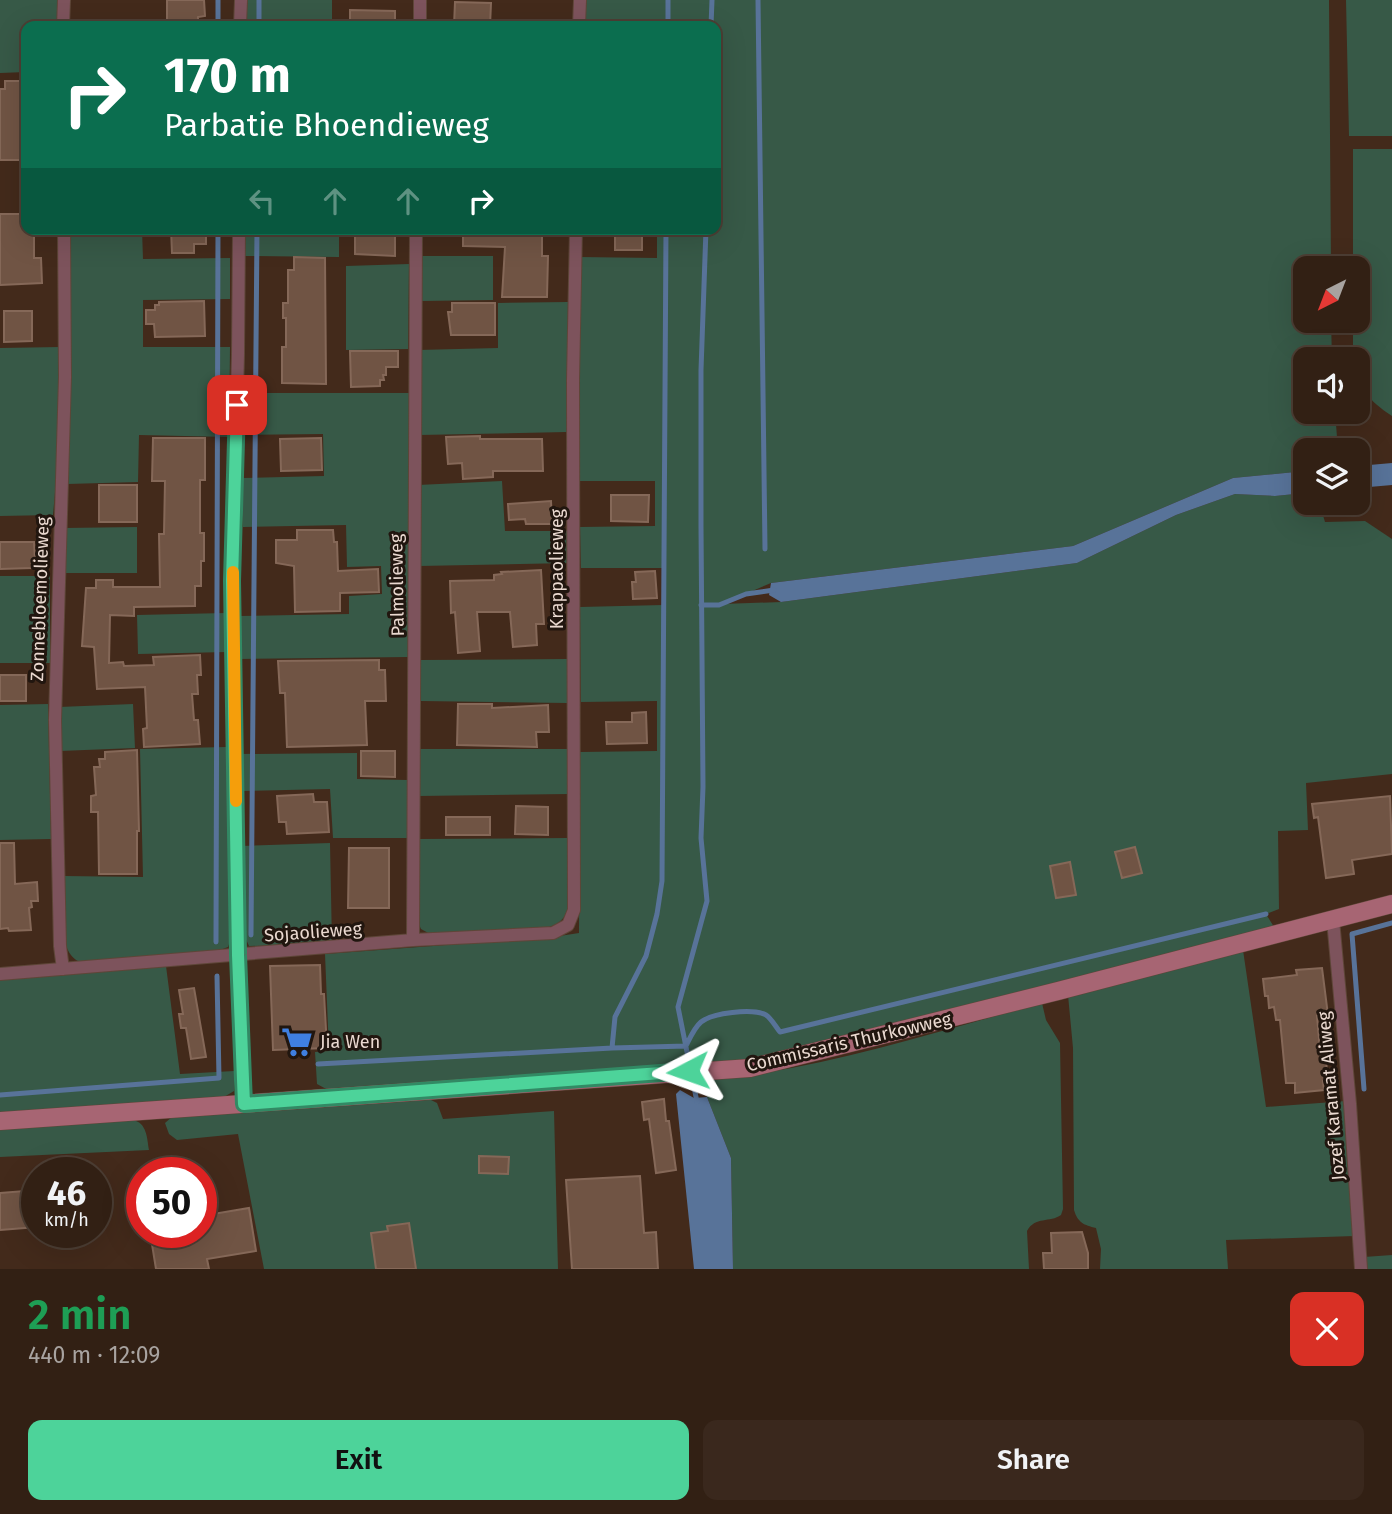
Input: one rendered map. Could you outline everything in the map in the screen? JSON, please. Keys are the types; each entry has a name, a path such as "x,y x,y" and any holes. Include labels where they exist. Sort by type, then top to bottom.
{"main road":[{"name":"Commissaris Thurkowweg","path":"0,1121 750,1068 1392,904"}],"street":[{"path":"64,0 64,21"},
{"path":"240,0 240,21"},
{"path":"420,0 420,21"},
{"path":"579,21 580,0"},
{"name":"Zonnebloemolieweg","path":"63,969 60,946 55,720 65,390 64,235"},
{"path":"239,235 232,581 238,955 244,1104"},
{"name":"Palmolieweg","path":"413,940 416,235"},
{"name":"Krappaolieweg","path":"574,910 573,380 576,235"},
{"name":"Sojaolieweg","path":"0,974 413,940 553,933 568,925 574,910"},
{"name":"Jozef Karamat Aliweg","path":"1332,920 1350,1104 1361,1269"}],"green space":[{"path":"0,0 58,0 58,21 21,21 21,72 0,73"},
{"path":"246,0 332,0 332,21 246,21"},
{"path":"585,0 1329,0 1331,256 1293,256 1293,333 1331,333 1332,347 1293,347 1293,424 1336,424 1337,438 1293,438 1293,472 1233,478 1073,546 771,583 722,604 781,602 1077,563 1176,515 1235,494 1293,494 1293,515 1323,515 1325,522 1365,521 1392,539 1392,774 1306,783 1308,830 1278,831 1279,909 1266,914 1274,927 773,1057 738,1062 689,1063 328,1090 317,1084 315,1052 329,1051 325,954 579,933 580,752 657,751 657,701 581,702 580,607 663,605 664,568 581,568 580,527 655,526 655,481 580,481 579,257 657,258 657,235 721,235 721,21 586,21"},
{"path":"1346,0 1392,0 1392,136 1349,136"},
{"path":"1353,149 1392,149 1392,416 1370,398 1370,347 1353,347 1353,333 1370,333 1370,256 1353,256"},
{"path":"69,235 142,235 143,259 230,258 230,299 143,300 143,347 230,347 229,437 139,435 138,482 67,484"},
{"path":"245,235 339,235 339,257 245,256"},
{"path":"421,256 493,256 493,300 422,301"},
{"path":"409,264 408,349 346,350 346,266"},
{"path":"568,302 567,432 419,435 418,350 498,348 498,303"},
{"path":"60,347 60,436 53,515 0,516 0,348"},
{"path":"243,393 409,393 409,657 239,659 239,616 349,614 349,596 382,594 381,566 347,567 346,525 243,527 242,478 324,476 323,434 243,435"},
{"path":"502,481 505,531 569,531 570,563 419,566 418,485"},
{"path":"137,527 137,573 63,573 64,528"},
{"path":"0,576 50,576 50,663 0,663"},
{"path":"226,613 227,652 138,654 137,615"},
{"path":"568,659 568,703 421,701 419,660"},
{"path":"48,704 51,839 0,840 0,705"},
{"path":"133,704 135,748 60,751 59,707"},
{"path":"226,747 232,935 228,947 220,950 81,962 73,957 67,948 62,924 63,876 143,877 140,749"},
{"path":"419,749 568,749 569,794 419,796"},
{"path":"357,753 357,779 408,780 407,838 333,838 330,789 242,791 240,754"},
{"path":"568,838 569,901 564,917 556,924 546,928 432,935 421,929 418,922 419,839"},
{"path":"330,843 332,944 249,946 245,937 241,846"},
{"path":"1243,950 1266,1107 1346,1101 1355,1236 1226,1240 1228,1269 1100,1269 1101,1249 1096,1228 1082,1223 1074,1210 1073,1048 1068,995"},
{"path":"166,966 180,1074 234,1071 234,1091 224,1097 0,1114 0,979"},
{"path":"1042,1003 1046,1020 1060,1043 1063,1209 1061,1215 1038,1221 1027,1231 1029,1269 733,1269 731,1158 703,1080 832,1060"},
{"path":"429,1099 437,1103 443,1119 554,1111 558,1269 264,1269 238,1134 177,1140 169,1134 165,1123 173,1116"},
{"path":"133,1120 144,1128 149,1150 0,1157 0,1129"},
{"path":"1392,1255 1392,1269 1365,1269 1364,1257"}],"water":[{"path":"1392,463 1392,485 1370,487 1370,465"},
{"path":"1293,472 1293,494 1235,494 1176,515 1077,563 781,602 769,595 771,583 1073,546 1233,478"},
{"path":"680,1090 694,1098 707,1097 731,1158 733,1269 694,1269 676,1094"}],"building":[{"path":"167,0 204,0 205,16 198,17 198,21 167,21"},
{"path":"455,2 491,3 490,21 454,21"},
{"path":"350,10 395,11 395,21 350,21"},
{"path":"5,81 21,81 21,160 0,160 0,89 5,89"},
{"path":"0,214 21,214 21,235 34,235 34,258 41,258 42,283 0,285"},
{"path":"171,235 206,235 206,244 194,244 194,253 172,253"},
{"path":"355,235 395,235 395,256 355,254"},
{"path":"463,235 542,235 542,256 548,256 547,297 502,297 505,247 463,246"},
{"path":"615,235 642,235 642,250 615,250"},
{"path":"294,257 325,258 326,384 282,383 282,347 286,347 283,303 288,303 288,270 294,270"},
{"path":"204,301 205,336 155,337 154,324 146,324 146,310 155,310 155,305 159,305 159,302"},
{"path":"452,303 495,303 495,335 451,335 448,312 452,312"},
{"path":"4,311 32,311 32,341 4,342"},
{"path":"350,351 398,351 398,367 386,367 386,375 383,375 384,380 380,380 380,386 351,387"},
{"path":"480,436 480,439 542,439 543,471 493,471 493,477 463,479 462,463 448,464 446,437"},
{"path":"153,438 205,438 205,480 200,480 200,533 204,533 201,586 195,586 195,606 134,607 134,616 110,615 109,663 123,662 124,666 154,665 153,657 200,655 198,694 192,694 194,720 198,720 200,744 144,747 143,729 147,728 145,687 97,689 94,647 82,646 86,588 96,588 96,580 113,580 113,587 160,587 159,534 164,534 165,481 152,481"},
{"path":"321,438 322,470 281,471 280,439"},
{"path":"99,485 137,485 137,522 99,522"},
{"path":"611,495 649,495 648,522 611,521"},
{"path":"551,501 552,524 526,524 525,519 509,520 508,504"},
{"path":"297,530 333,530 334,542 337,542 338,571 378,569 379,592 340,593 340,611 295,612 294,566 276,563 276,540 297,540"},
{"path":"0,542 34,542 35,560 32,560 32,568 0,569"},
{"path":"541,570 544,624 536,624 537,645 513,647 510,612 477,612 480,651 458,653 455,612 451,613 450,581 494,580 494,575 502,574 501,572"},
{"path":"655,571 657,598 633,599 632,582 636,582 635,572"},
{"path":"379,660 379,670 385,670 386,701 365,701 367,745 287,747 285,693 280,693 278,661"},
{"path":"0,675 26,675 26,701 0,701"},
{"path":"458,704 492,704 492,708 548,705 549,732 536,732 537,747 457,745"},
{"path":"646,712 647,743 607,744 606,722 632,722 632,713"},
{"path":"137,750 137,874 99,874 98,812 91,812 91,796 96,795 94,767 100,767 99,759 105,759 105,752"},
{"path":"361,751 395,751 395,777 361,776"},
{"path":"313,794 314,802 327,802 329,832 287,834 286,822 279,822 277,796"},
{"path":"1390,796 1392,854 1352,860 1354,874 1326,878 1318,817 1314,818 1312,804"},
{"path":"516,806 548,807 548,835 515,834"},
{"path":"446,817 490,817 490,835 446,835"},
{"path":"0,843 14,843 15,884 37,882 38,901 31,901 32,907 29,908 31,930 0,929"},
{"path":"1135,847 1142,873 1122,878 1115,852"},
{"path":"349,848 389,848 389,908 348,908"},
{"path":"1070,862 1076,895 1056,898 1050,866"},
{"path":"320,965 327,1048 273,1050 270,966"},
{"path":"1322,968 1328,1015 1317,1016 1321,1061 1326,1061 1328,1081 1323,1081 1324,1090 1295,1093 1295,1083 1286,1083 1280,1020 1276,1020 1274,1007 1269,1008 1263,979 1297,975 1296,970"},
{"path":"194,988 206,1057 191,1059 186,1028 181,1028 179,1014 183,1014 179,990"},
{"path":"664,1099 676,1170 656,1173 649,1119 644,1120 642,1102"},
{"path":"479,1156 509,1157 508,1174 479,1173"},
{"path":"640,1176 644,1233 656,1232 658,1269 572,1269 566,1180"},
{"path":"21,1191 21,1228 0,1230 0,1193"},
{"path":"249,1208 256,1251 207,1259 209,1269 156,1269 153,1248 217,1248 217,1213"},
{"path":"409,1223 416,1269 376,1269 371,1233 388,1231 387,1226"},
{"path":"1082,1232 1088,1253 1088,1269 1044,1269 1043,1253 1052,1253 1051,1233"}],"waterway":[{"path":"218,0 218,21"},
{"path":"259,0 259,21"},
{"path":"668,0 668,21"},
{"path":"711,21 712,0"},
{"path":"758,0 765,549"},
{"path":"216,942 218,235"},
{"path":"251,935 257,235"},
{"path":"666,235 662,881 646,956 615,1017 612,1048 686,1046 701,1022 732,1012 766,1015 780,1032 1266,914"},
{"path":"697,1102 678,1007 707,901 701,838 701,370 706,235"},
{"path":"701,605 719,605 746,594 774,590"},
{"path":"1364,1089 1352,934 1392,923"},
{"path":"0,1095 219,1078 217,976"},
{"path":"318,1064 612,1048"}],"slow traffic":[{"path":"233,572 236,801"}],"place":[{"name":"Jia Wen","path":"297,1042"}],"route":[{"path":"237,405 232,581 238,955 244,1104 688,1071"}]}
